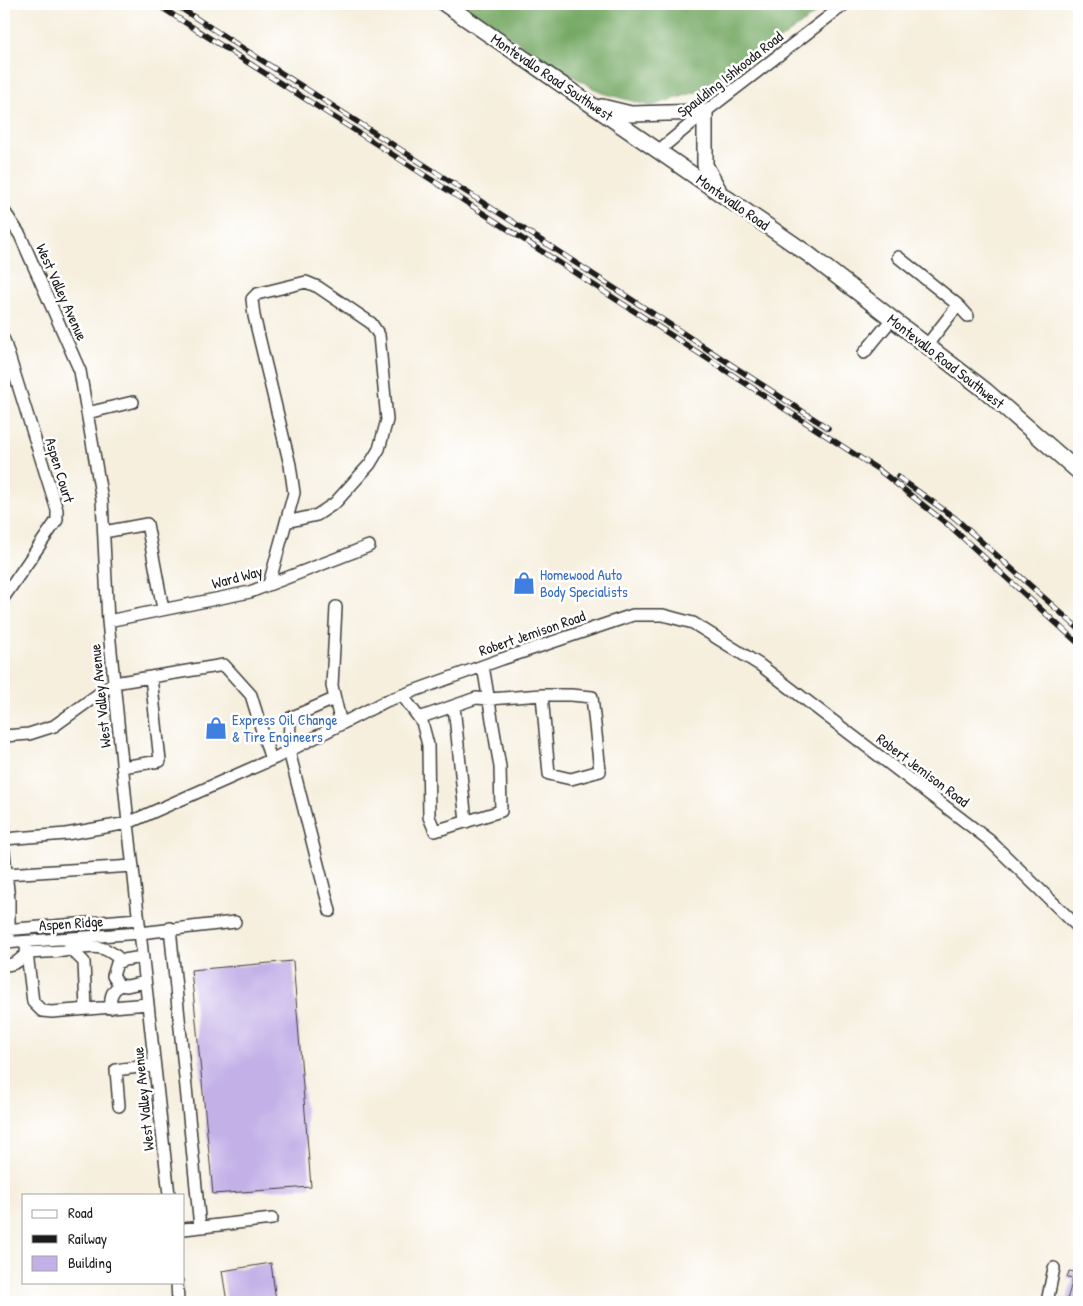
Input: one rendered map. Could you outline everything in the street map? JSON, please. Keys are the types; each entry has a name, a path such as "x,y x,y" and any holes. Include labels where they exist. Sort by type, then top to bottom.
{"main road":[{"name":"Montevallo Road Southwest","path":"445,4 658,151"},
{"path":"594,106 631,114 705,112 705,165 720,193"},
{"name":"Montevallo Road","path":"658,151 808,254"},
{"name":"Montevallo Road Southwest","path":"808,254 986,391 1078,468"}],"street":[{"name":"Spaulding Ishkooda Road","path":"658,151 705,112 845,4"},
{"name":"West Valley Avenue","path":"4,211 20,235 80,370 102,500 108,620 122,767 169,1194"},
{"path":"898,257 958,305 968,316"},
{"path":"269,584 286,522 294,493 290,465 254,316 252,299 257,294 306,282 318,287 371,323 380,335 387,420 379,449 370,464 335,502 317,515 286,522"},
{"path":"927,345 958,305"},
{"path":"864,353 892,319"},
{"name":"Aspen Court","path":"4,340 57,510 57,520 4,598"},
{"path":"87,413 134,402"},
{"path":"104,532 147,524 163,609"},
{"name":"Ward Way","path":"108,620 250,592 369,546"},
{"path":"336,607 332,686 341,724"},
{"name":"Robert Jemison Road","path":"4,839 66,834 128,823 271,760 386,701 633,615 663,615 693,623 760,665 989,840 1079,928"},
{"path":"4,736 29,734 54,726 114,682 224,665 251,695 271,760"},
{"path":"402,695 422,722 428,745 429,817 435,831 501,811 500,767 483,666"},
{"path":"122,767 160,761 151,677"},
{"path":"419,718 476,698 489,699 542,694 592,697 600,771 571,779 549,774 542,694"},
{"path":"330,911 289,751 290,718 334,699"},
{"path":"454,706 466,822"},
{"path":"4,852 9,900 6,929 7,943"},
{"path":"6,874 132,866"},
{"name":"Aspen Ridge","path":"6,929 138,919"},
{"name":"Aspen Ridge","path":"7,943 26,947 70,944 170,928 235,922"},
{"path":"24,928 33,1002 42,1011 86,1010 148,1004"},
{"path":"170,928 200,1227"},
{"path":"70,944 84,962 86,1010"},
{"path":"70,944 100,947 111,951 122,961"},
{"path":"4,965 12,965 19,961 26,947"},
{"path":"119,985 113,976 117,963 142,957"},
{"path":"107,1008 113,990 119,985 127,986 145,982"},
{"path":"119,1106 116,1070 154,1065"},
{"path":"185,1229 272,1218"},
{"path":"1047,1302 1054,1268"},
{"path":"177,1284 178,1302"}],"green space":[{"path":"460,4 825,4 826,6 759,55 709,88 651,106 602,93 550,63"}],"building":[{"path":"293,961 311,1187 213,1194 191,970"},
{"path":"1079,1259 1079,1302 1060,1302 1062,1298 1067,1300 1073,1279 1067,1278 1069,1271 1075,1272"},
{"path":"271,1263 276,1301 227,1302 222,1271"}],"railway":[{"path":"156,4 381,147 879,470 951,527 1079,644"},
{"path":"174,4 510,220 828,428"},
{"path":"898,477 955,518 1079,629"}],"place":[{"name":"Homewood Auto Body Specialists","path":"524,583"},
{"name":"Express Oil Change & Tire Engineers","path":"216,728"}]}
